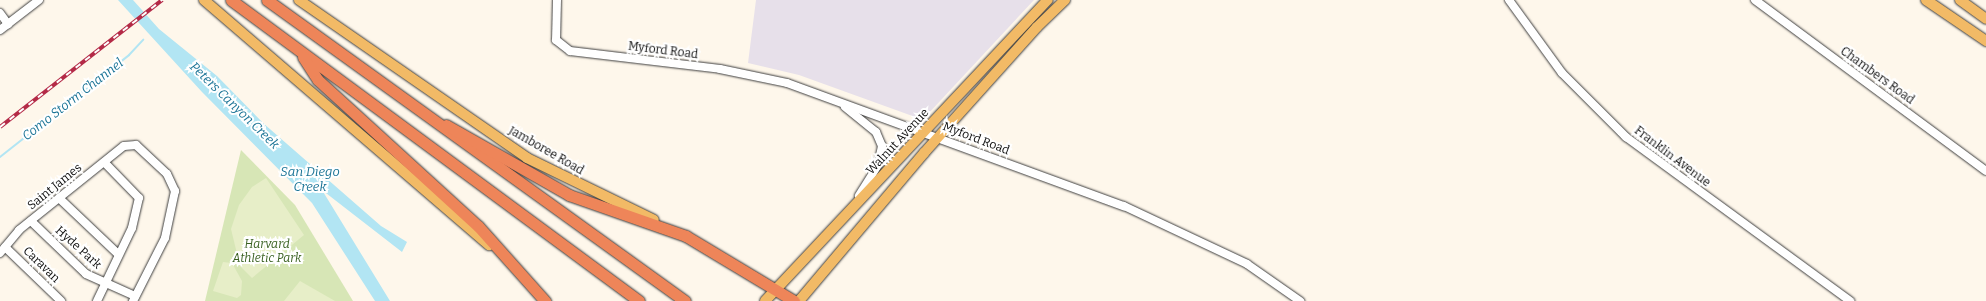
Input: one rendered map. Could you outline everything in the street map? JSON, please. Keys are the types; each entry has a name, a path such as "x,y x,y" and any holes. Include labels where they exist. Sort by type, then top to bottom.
{"highway":[{"path":"231,0 297,48 438,156 639,301"},
{"path":"267,0 682,299"},
{"path":"297,48 318,80 478,226 545,301"},
{"path":"430,118 458,130 569,195 686,236"},
{"name":"Jamboree Road","path":"686,236 777,289 794,301"}],"main road":[{"name":"Jamboree Road","path":"299,0 527,158 686,236"},
{"name":"Walnut Avenue","path":"765,301 841,222 1048,0"},
{"path":"799,301 1036,26 1065,0"},
{"path":"1926,0 1986,41"},
{"path":"1960,0 1986,19"},
{"path":"207,2 456,214 518,272"}],"street":[{"path":"0,30 38,0"},
{"name":"Myford Road","path":"557,0 556,40 570,51 770,79 925,132 1173,226 1247,264 1300,301"},
{"name":"Franklin Avenue","path":"1509,0 1562,73 1621,132 1850,301"},
{"name":"Chambers Road","path":"1755,0 1986,171"},
{"path":"0,13 8,24"},
{"path":"840,103 876,132 882,151 870,181 841,222"},
{"name":"Saint James","path":"2,250 31,221 130,144 140,147 167,174 175,191 166,238 134,298"},
{"path":"97,301 118,254 132,228 139,198 105,163"},
{"path":"59,198 118,254"},
{"name":"Hyde Park","path":"31,221 86,274 134,298"},
{"name":"Caravan","path":"2,250 61,301"}],"shaded area":[{"path":"756,0 1034,0 928,114 918,118 799,75 748,63"}],"green space":[{"name":"Harvard Athletic Park","path":"241,150 295,205 353,301 205,301"},
{"path":"266,178 304,235 252,278 240,266 231,229 239,205 252,187"},
{"path":"223,262 232,263 242,281 241,295 237,298 213,291"},
{"path":"300,281 335,301 284,301"}],"water":[{"name":"San Diego Creek","path":"118,0 133,0 159,29 217,76 263,123 381,226 407,242 402,252 322,190 390,301 375,301 312,203 202,92"}],"waterway":[{"name":"Como Storm Channel","path":"0,157 129,55 143,40"}],"railway":[{"path":"0,127 162,0"}],"water label":[{"name":"Peters Canyon Creek","path":"234,106"}]}
